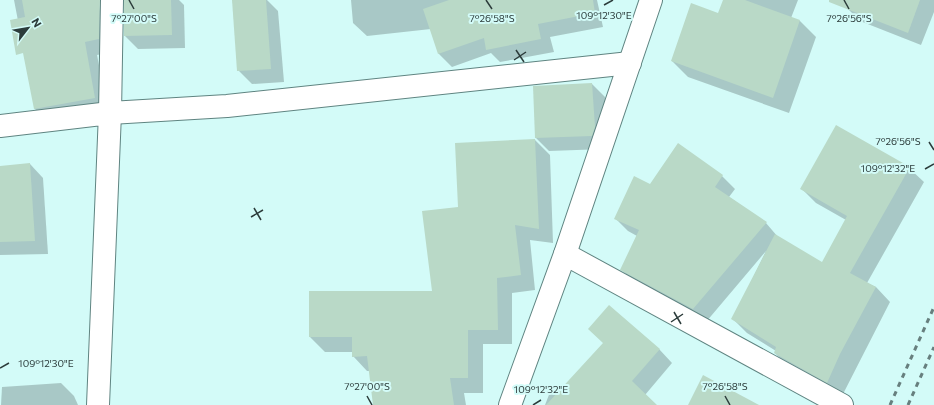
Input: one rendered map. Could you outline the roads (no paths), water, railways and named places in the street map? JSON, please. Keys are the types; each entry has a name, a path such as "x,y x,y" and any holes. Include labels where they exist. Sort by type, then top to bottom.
{"street":[{"path":"98,405 110,113 112,0"},
{"path":"510,405 565,254 651,0"},
{"path":"0,126 110,113 227,106 630,63"},
{"path":"565,254 842,405"}],"railway":[{"path":"890,405 934,307"},
{"path":"908,405 934,347"}]}
